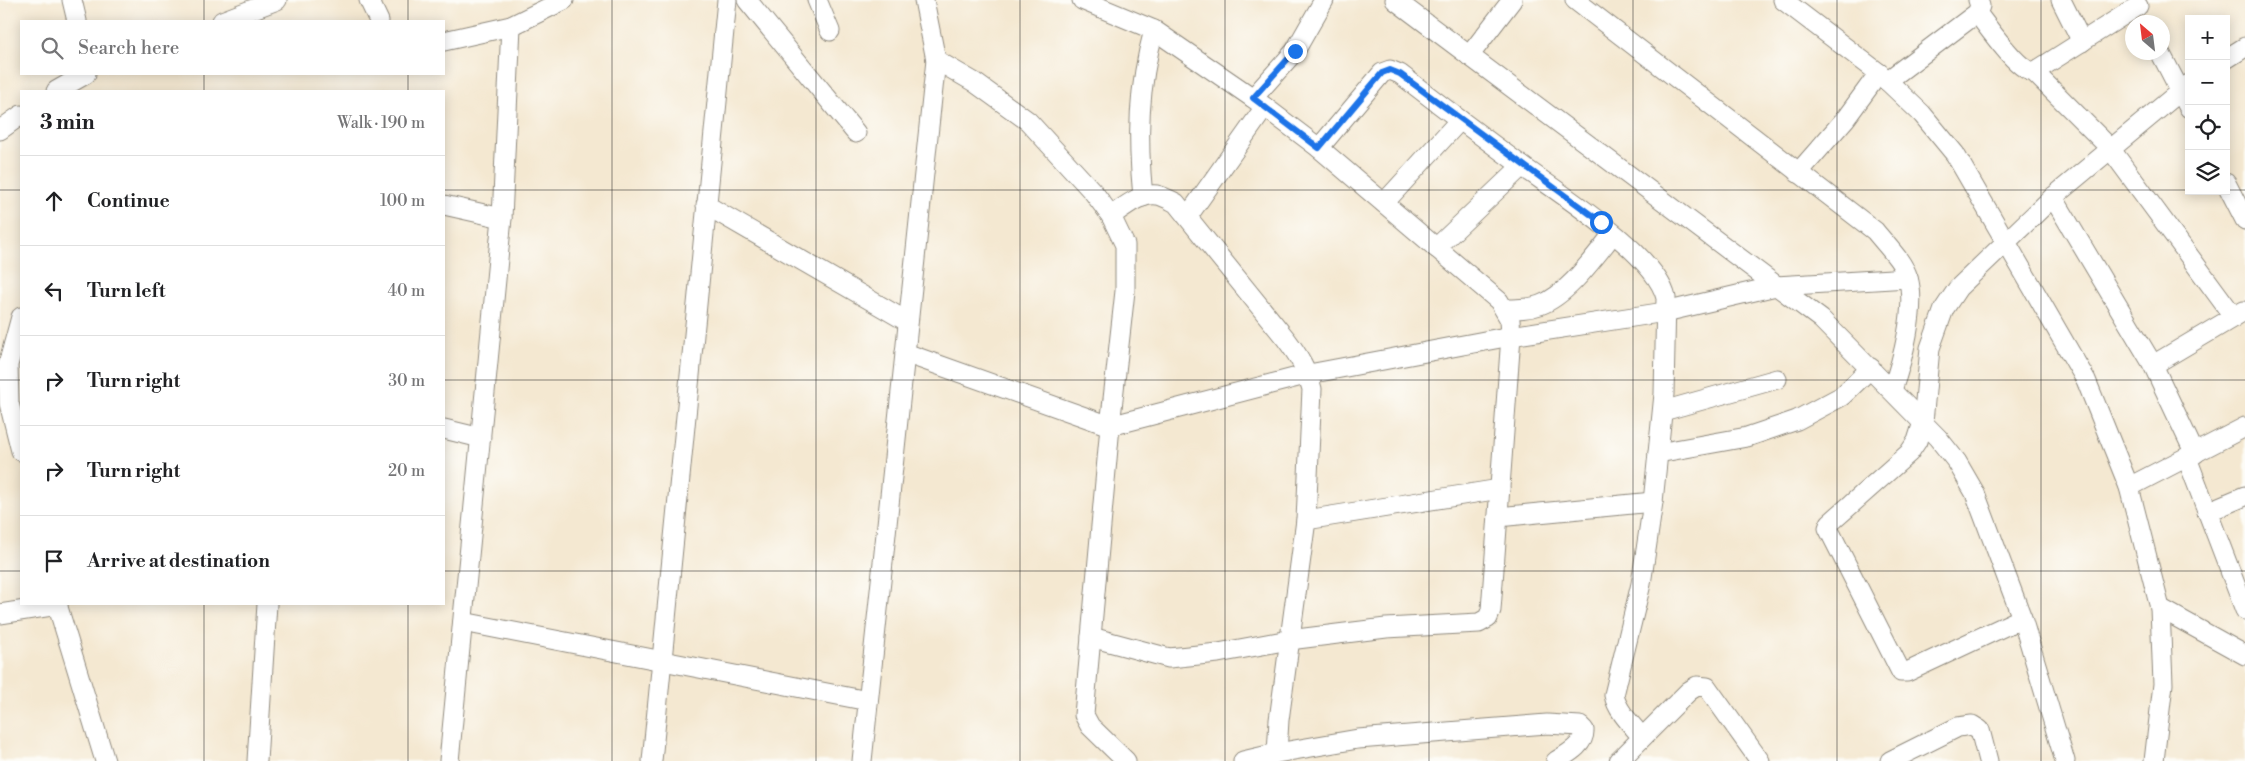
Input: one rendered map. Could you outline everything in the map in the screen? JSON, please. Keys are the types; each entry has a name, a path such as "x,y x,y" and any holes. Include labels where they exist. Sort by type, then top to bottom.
{"street":[{"path":"72,0 77,20"},
{"path":"225,20 277,0"},
{"path":"369,0 379,20"},
{"path":"445,41 511,26 564,0"},
{"path":"652,761 727,0"},
{"path":"747,0 856,133"},
{"path":"817,0 830,31"},
{"path":"862,761 936,60 924,0"},
{"path":"1082,0 1154,30 1259,102 1319,148 1499,301 1510,320 1498,517 1491,610 1488,618 1479,623 1386,628 1288,640 1218,653 1169,658 1091,637"},
{"path":"1188,216 1259,102 1295,51 1324,0"},
{"path":"1395,0 1821,319 1919,418 1957,462 1975,493 2022,618 2065,761"},
{"path":"1469,56 1512,0"},
{"path":"1575,0 1875,231 1908,278 1910,306 1896,394"},
{"path":"2061,0 2082,42"},
{"path":"1794,2 1883,77 1922,114 1955,154 2086,380 2129,487 2160,608 2163,684 2154,761"},
{"path":"1798,172 1883,77 1977,7 2016,61 2029,72 2034,72 2082,42 2140,10"},
{"path":"449,761 502,218 511,26"},
{"path":"1143,197 1139,152 1142,83 1154,30"},
{"path":"2230,56 2245,47"},
{"path":"936,60 974,82 1028,121 1094,193 1111,216 1125,246 1125,291 1110,426 1084,715 1090,726 1126,761"},
{"path":"2165,60 2179,83 2188,105"},
{"path":"1319,148 1382,73 1390,70 1400,74 1522,166 1601,222 1653,272 1663,287 1666,298 1663,411 1653,502 1640,584 1614,695 1615,703 1638,732"},
{"path":"2034,72 2106,144 2240,314 2153,365"},
{"path":"58,90 83,78"},
{"path":"2022,618 1907,672 1901,672 1828,528 1836,515 1909,453 1917,441 1930,348 1944,309 1958,288 2003,235 2053,197 2106,144 2179,83"},
{"path":"0,130 20,116"},
{"path":"1384,203 1460,120"},
{"path":"1436,248 1522,166"},
{"path":"2230,191 2245,220"},
{"path":"1111,216 1130,202 1143,197 1158,195 1176,202 1286,338 1303,361 1308,374 1312,389 1306,520 1288,640 1277,749"},
{"path":"2053,197 2153,365 2191,456 2207,512 2238,571 2245,610"},
{"path":"445,205 502,218"},
{"path":"706,206 908,322"},
{"path":"1505,309 1528,308 1542,304 1560,293 1585,268 1613,234"},
{"path":"905,353 1110,426 1308,374 1510,336 1665,312 1776,286 1908,278"},
{"path":"20,324 8,365 5,397 20,448"},
{"path":"1658,453 1747,437 1798,420 1842,396 1871,368"},
{"path":"1663,411 1777,379"},
{"path":"2129,487 2245,427"},
{"path":"445,429 481,438"},
{"path":"1306,520 1500,489"},
{"path":"2207,512 2245,496"},
{"path":"1498,517 1653,502"},
{"path":"0,614 58,605 105,761"},
{"path":"257,761 267,605"},
{"path":"2160,608 2245,655"},
{"path":"463,622 868,701"},
{"path":"1619,761 1638,732 1696,686 1707,687 1760,761"},
{"path":"1243,761 1277,749 1368,738 1547,724 1580,726 1584,730 1585,736 1575,748 1556,761"},
{"path":"1890,761 1958,726 1972,725 1980,730 1988,761"}],"route":[{"path":"1295,51 1253,98 1319,148 1382,73 1390,70 1400,74 1522,166 1601,222"}]}
